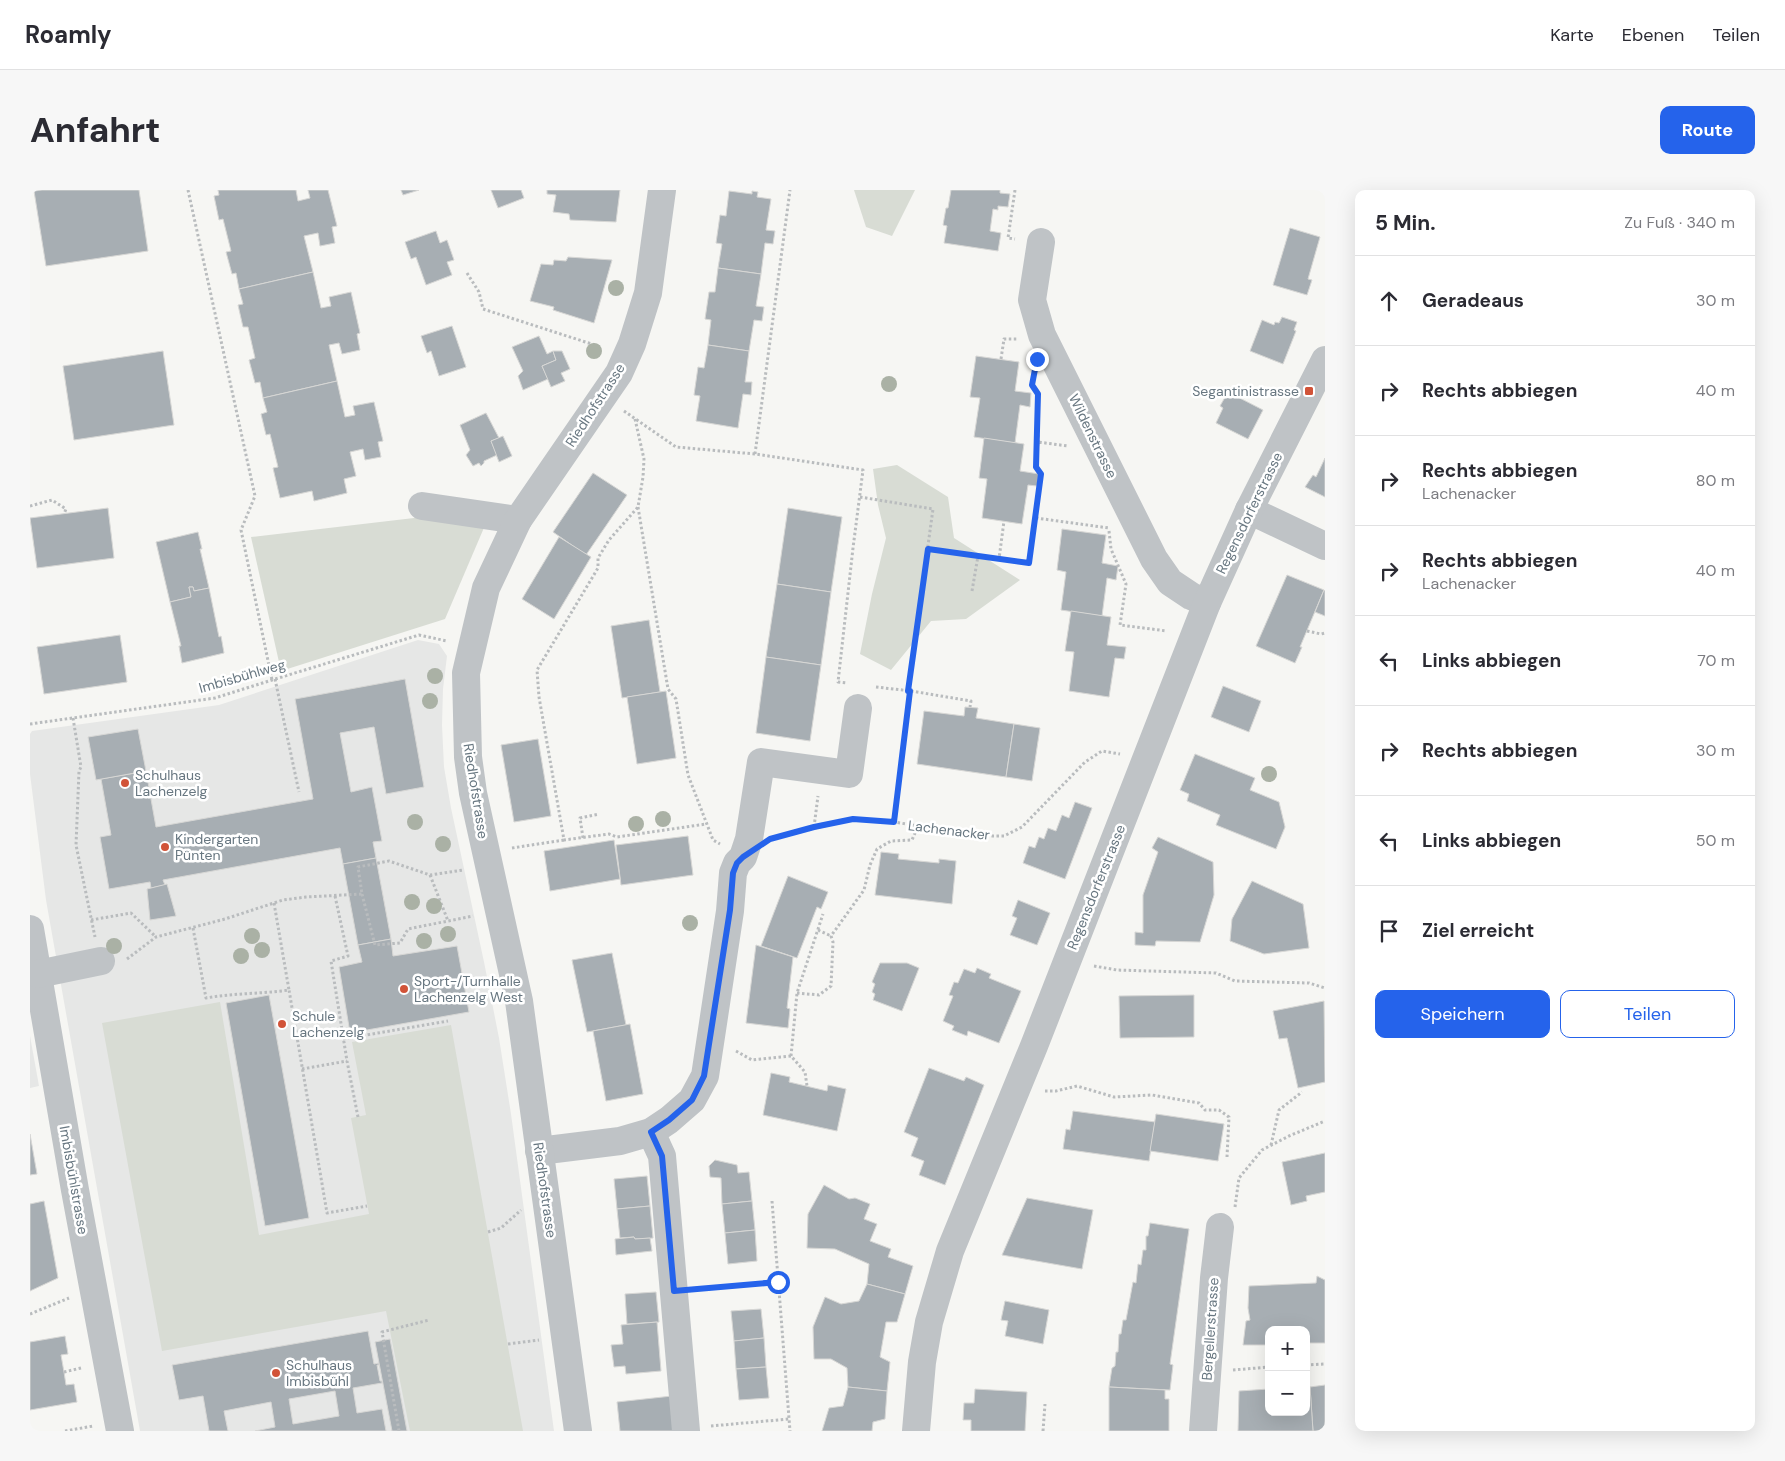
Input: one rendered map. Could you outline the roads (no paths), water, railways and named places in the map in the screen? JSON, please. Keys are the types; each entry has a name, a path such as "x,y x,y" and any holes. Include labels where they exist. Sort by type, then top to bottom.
{"street":[{"name":"Riedhofstrasse","path":"578,1431 519,1001 473,793 468,757 466,672 486,588 518,520 619,373 632,344 648,293 662,190"},
{"name":"Wildenstrasse","path":"1041,242 1032,300 1042,335 1154,559 1170,582 1191,596 1207,603"},
{"name":"Regensdorferstrasse","path":"916,1431 922,1362 930,1322 950,1251 1034,1046 1207,603 1249,510 1325,360"},
{"path":"422,506 518,520"},
{"path":"1249,510 1325,546"},
{"path":"539,1151 620,1141 651,1132 669,1120 692,1100 704,1076 730,910 733,873 737,863 743,857 749,839 761,762 849,774 858,708"},
{"name":"Imbisbühlstrasse","path":"30,928 75,1190 111,1428"},
{"path":"38,974 114,960"},
{"path":"651,1132 662,1156 686,1429"},
{"name":"Bergellerstrasse","path":"1203,1431 1214,1278 1227,1221"}],"place":[{"name":"Segantinistrasse","path":"1309,391"},
{"name":"Schulhaus Lachenzelg","path":"125,783"},
{"name":"Kindergarten Pünten","path":"165,847"},
{"name":"Sport-/Turnhalle Lachenzelg West","path":"404,989"},
{"name":"Schule Lachenzelg","path":"282,1024"},
{"name":"Schulhaus Imbisbühl","path":"276,1373"}]}
